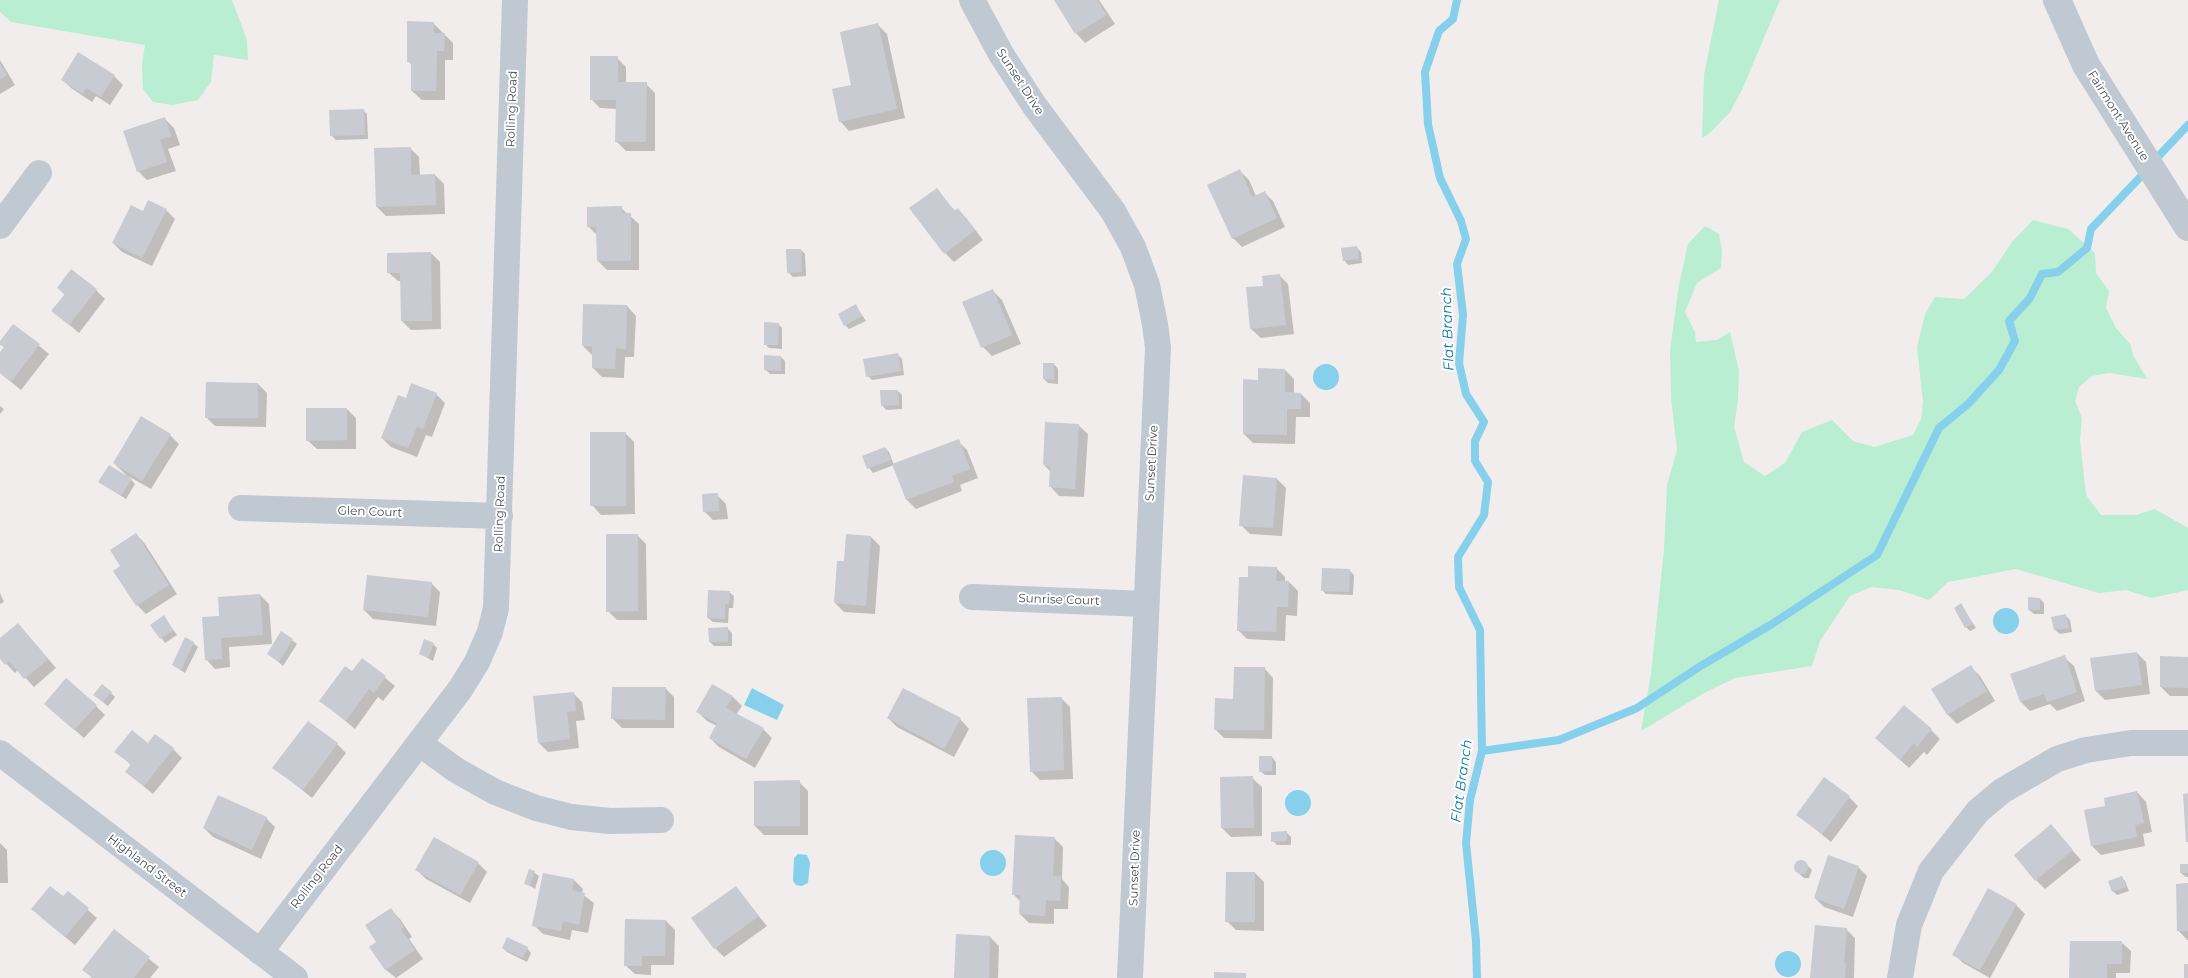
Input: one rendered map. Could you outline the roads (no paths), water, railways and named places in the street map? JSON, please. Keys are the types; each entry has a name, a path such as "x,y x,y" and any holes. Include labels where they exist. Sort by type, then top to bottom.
{"street":[{"name":"Rolling Road","path":"260,952 461,688 477,662 490,632 496,608 500,516 515,0"},
{"name":"Sunset Drive","path":"972,0 1001,54 1034,105 1113,211 1133,247 1147,284 1156,324 1158,348 1130,978"},
{"name":"Fairmont Avenue","path":"2057,0 2086,65 2188,227"},
{"path":"0,226 39,173"},
{"name":"Glen Court","path":"240,508 500,516"},
{"name":"Sunrise Court","path":"972,597 1146,604"},
{"path":"1900,978 1909,925 1931,871 1978,811 2002,791 2058,759 2086,750 2131,743 2188,743"},
{"path":"420,744 456,770 487,788 536,808 571,817 610,821 661,820"},
{"name":"Highland Street","path":"0,753 295,978"}],"water":[{"path":"1326,364 1335,368 1339,377 1335,386 1326,390 1317,386 1313,377 1317,368"},
{"path":"2006,608 2015,612 2019,621 2015,630 2006,634 1997,630 1993,621 1997,612"},
{"path":"752,688 784,705 777,720 744,705"},
{"path":"1298,790 1307,794 1311,803 1307,812 1298,816 1289,812 1285,803 1289,794"},
{"path":"993,850 1002,854 1006,863 1002,872 993,876 984,872 980,863 984,854"},
{"path":"798,854 807,855 810,863 808,883 802,886 796,885 793,881 794,858"},
{"path":"1788,951 1797,955 1801,964 1797,973 1788,977 1779,973 1775,964 1779,955"}],"waterway":[{"name":"Flat Branch","path":"1457,0 1453,19 1439,31 1425,72 1428,124 1440,178 1461,221 1466,239 1457,264 1463,315 1459,363 1466,394 1484,422 1475,441 1475,461 1488,482 1484,515 1458,557 1459,587 1480,630 1482,751 1470,800 1466,843 1476,941 1477,978"},
{"path":"2153,162 2188,125"},
{"path":"1482,751 1559,740 1637,708 1699,667 1772,624 1877,555 1939,428 1968,404 1999,370 2015,341 2009,321 2030,298 2042,274 2058,272 2087,248 2091,229 2146,171"}]}
